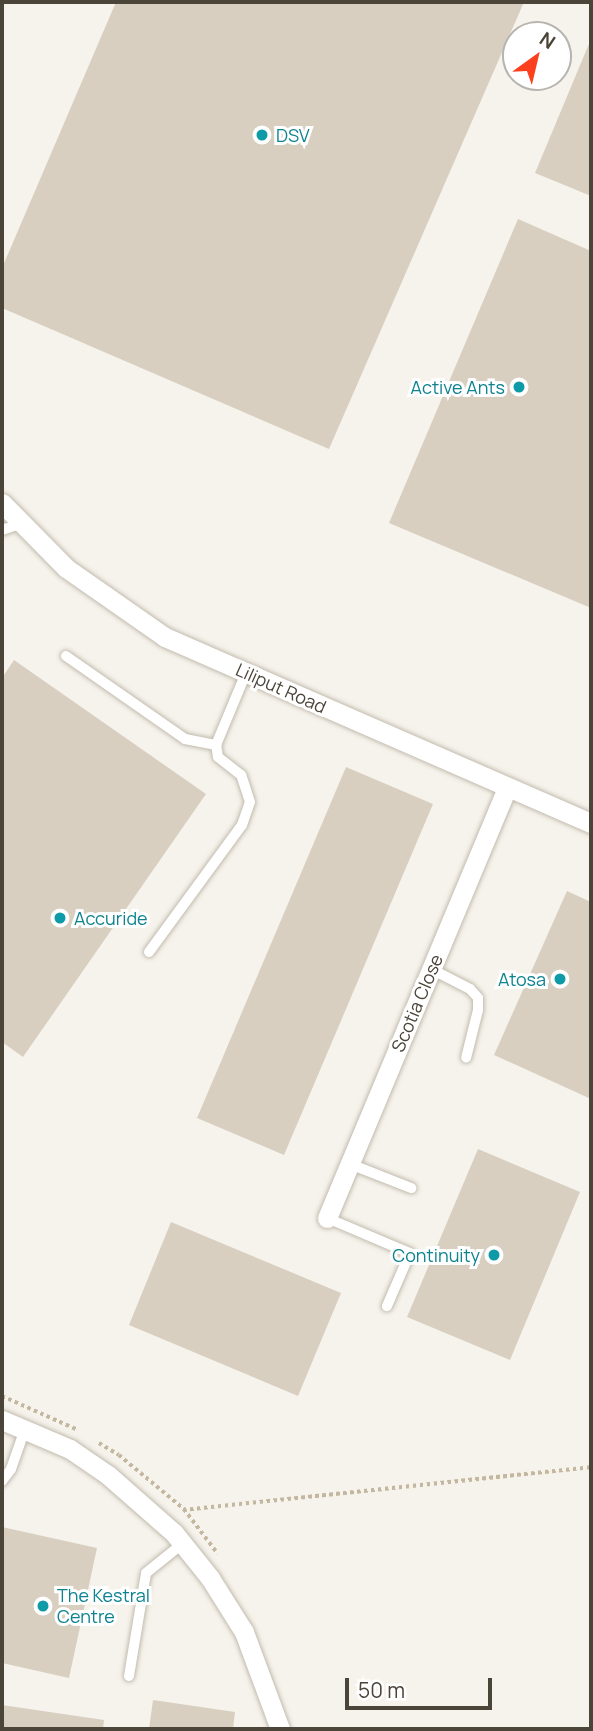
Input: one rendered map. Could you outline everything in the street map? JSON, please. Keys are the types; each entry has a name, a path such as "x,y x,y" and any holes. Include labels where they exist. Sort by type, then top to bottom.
{"street":[{"name":"Liliput Road","path":"2,503 65,568 165,637 591,823"},
{"name":"Scotia Close","path":"327,1218 507,788"},
{"path":"2,1420 70,1449 108,1475 162,1521 211,1578 244,1632 280,1729"}],"lane":[{"path":"2,530 22,523"},
{"path":"66,656 185,738 216,745"},
{"path":"149,952 232,843 250,802 241,775 218,757 216,745 246,673"},
{"path":"431,969 470,989 478,998 478,1010 466,1058"},
{"path":"350,1164 411,1188"},
{"path":"327,1218 410,1253 387,1306"},
{"path":"2,1481 11,1469 25,1429"},
{"path":"129,1676 146,1573 182,1544"}],"path":[{"path":"184,1509 591,1467"}],"building":[{"name":"DSV","path":"116,2 524,2 516,21 502,21 502,52 329,449 2,308 2,268"},
{"path":"591,39 591,196 535,173 569,91 572,91 572,84"},
{"name":"Active Ants","path":"518,219 591,251 591,608 389,523"},
{"name":"Accuride","path":"14,660 206,794 23,1057 2,1042 2,678"},
{"path":"346,767 433,804 284,1155 197,1118"},
{"name":"Atosa","path":"567,891 591,902 591,1099 494,1055"},
{"name":"Continuity","path":"478,1149 580,1192 510,1360 407,1317"},
{"path":"171,1222 341,1293 298,1396 129,1325"},
{"name":"The Kestral Centre","path":"2,1527 97,1548 69,1678 2,1663"},
{"path":"153,1700 235,1712 233,1729 149,1729"},
{"path":"2,1705 104,1720 103,1729 2,1729"}],"place":[{"name":"DSV","path":"262,135"},
{"name":"Active Ants","path":"519,387"},
{"name":"Accuride","path":"60,918"},
{"name":"Atosa","path":"560,979"},
{"name":"Continuity","path":"494,1255"},
{"name":"The Kestral Centre","path":"43,1606"}]}
